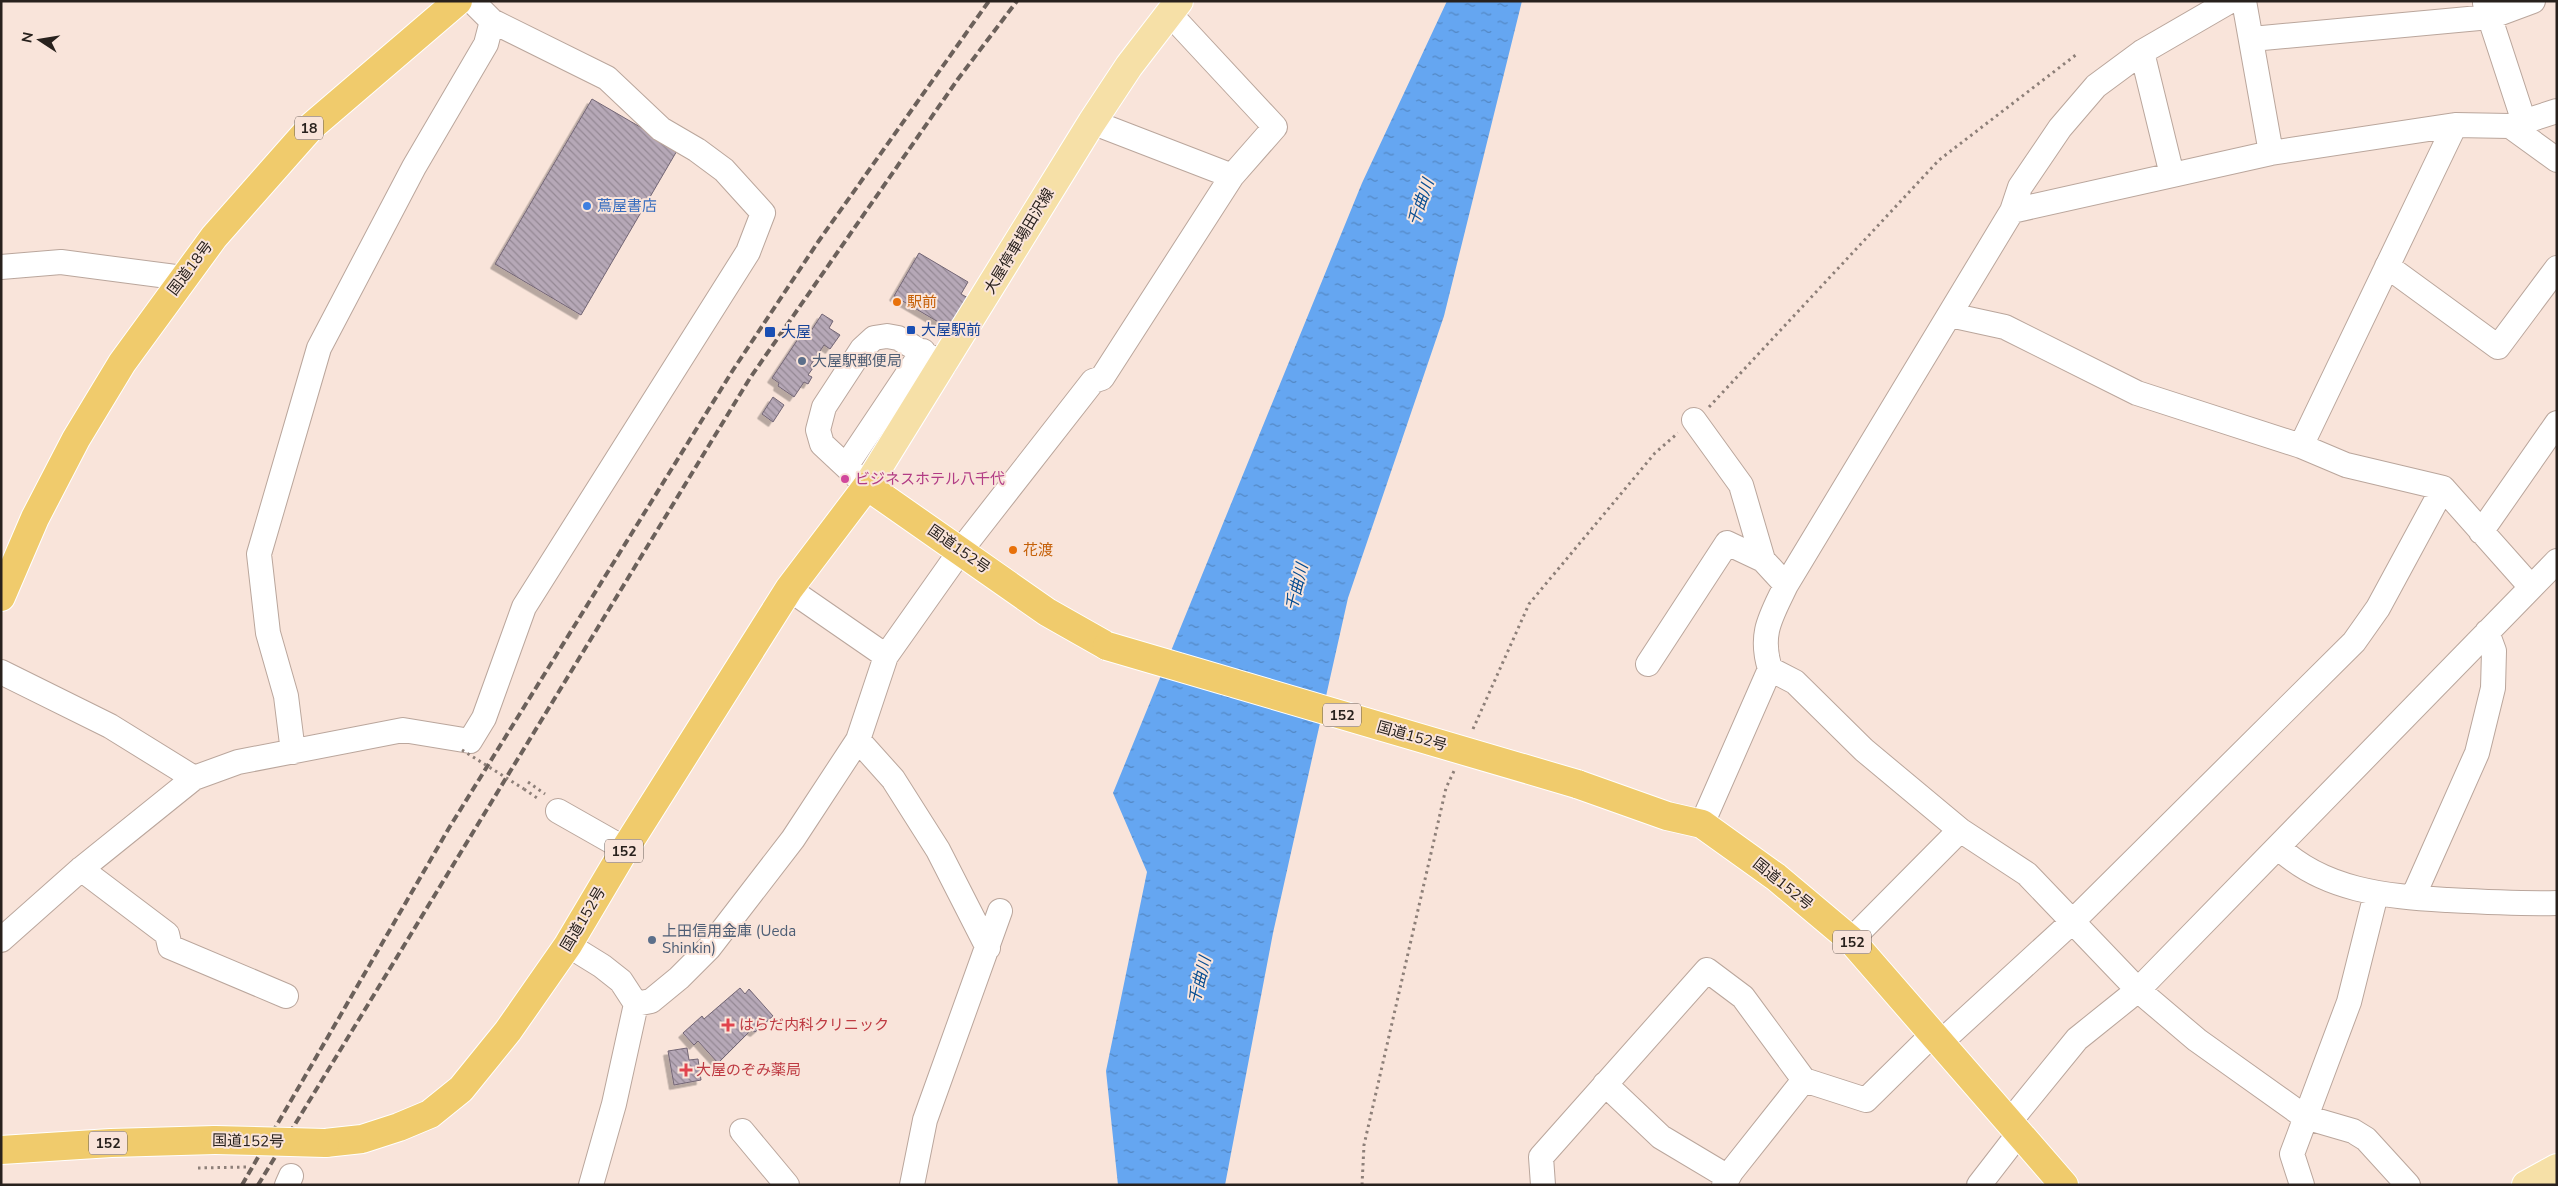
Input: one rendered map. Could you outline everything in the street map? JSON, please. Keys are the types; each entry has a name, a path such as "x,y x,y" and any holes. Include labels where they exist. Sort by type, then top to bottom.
{"highway":[{"name":"国道18号","path":"1,597 35,518 76,439 122,362 214,237 312,126 458,1"},
{"name":"国道152号","path":"1,1150 215,1140 325,1143 362,1139 399,1127 430,1114 461,1089 508,1031 568,945 625,849 789,589 867,486 1047,612 1107,646 1577,784 1667,816 1702,824 1776,877 1850,940 2015,1126 2064,1185"}],"main road":[{"name":"大屋停車場田沢線","path":"867,486 933,358 1130,66 1174,7"},
{"path":"2526,1185 2557,1168"}],"street":[{"path":"1,940 81,869 194,778 238,762 403,730 470,741 484,718 524,607 748,252 763,213 724,170 697,150 661,129 607,78 492,21 472,1"},
{"path":"1702,824 1770,669 1765,652 1766,628 1786,585 2012,211 2020,187 2060,128 2096,86 2142,52 2230,1"},
{"path":"2244,1 2271,153"},
{"path":"2252,39 2487,9 2532,1"},
{"path":"636,1004 650,1001 679,978 709,948 793,839 858,740 886,656 961,550 1093,381 1102,378 1232,176 1275,127 1174,7"},
{"path":"2487,9 2517,124 2557,160"},
{"path":"292,752 286,696 268,634 259,554 319,348 414,166 486,44 492,21"},
{"path":"2142,52 2172,175"},
{"path":"2012,211 2271,153 2455,125 2517,124 2557,111"},
{"path":"1092,122 1232,176"},
{"path":"2301,446 2455,125"},
{"path":"1,267 61,262 183,278"},
{"path":"2387,266 2498,348 2557,268"},
{"path":"1950,315 2005,327 2137,393 2301,446 2346,465 2443,488 2531,587"},
{"path":"846,466 933,358 898,338 887,336 874,338 862,349 824,407 818,430 822,444 867,486"},
{"path":"1694,420 1741,485 1763,560"},
{"path":"2481,532 2557,423"},
{"path":"1543,1185 1541,1157 1707,970 1742,997 1804,1080 1866,1100 2072,922 2354,642 2378,608 2443,488"},
{"path":"1648,664 1727,543 1763,560 1786,585"},
{"path":"1979,1185 2015,1126 2077,1039 2138,990 2557,561"},
{"path":"789,589 886,656"},
{"path":"2413,897 2477,753 2493,688 2494,651 2487,632"},
{"path":"1770,669 1795,682 1864,750 1960,830 2027,874 2138,990 2197,1040 2305,1118 2353,1131 2366,1139 2408,1185"},
{"path":"1,672 110,726 194,778"},
{"path":"858,740 893,779 938,850 988,948"},
{"path":"558,811 625,849"},
{"path":"1850,940 1960,830"},
{"path":"2278,847 2293,861 2333,882 2376,894 2513,904 2557,903"},
{"path":"81,869 168,934 170,947 286,996"},
{"path":"2302,1185 2292,1154 2348,1002 2376,894"},
{"path":"912,1185 926,1120 1000,911"},
{"path":"568,945 602,966 621,981 636,1004 616,1096 592,1185"},
{"path":"1605,1084 1661,1137 1726,1181 1804,1080"},
{"path":"742,1130 787,1185"}],"path":[{"path":"1694,420 1707,410 1939,160 2077,54"},
{"path":"462,750 524,789"}],"water":[{"name":"千曲川","path":"1447,1 1522,1 1444,316 1348,598 1273,933 1225,1185 1118,1185 1106,1071 1147,872 1113,793 1362,183"}],"building":[{"name":"蔦屋書店","path":"592,99 678,149 581,315 495,264"},
{"path":"919,253 968,282 961,294 970,299 952,330 894,296"},
{"path":"822,314 833,321 829,328 840,335 830,349 824,345 810,366 813,368 808,375 812,377 808,384 804,382 794,397 778,386 779,383 772,378 804,330 809,334"},
{"path":"773,397 784,405 773,422 762,414"},
{"name":"はらだ内科クリニック","path":"740,988 745,994 749,989 773,1016 755,1032 751,1030 718,1063 698,1041 694,1045 683,1033 702,1016 704,1019"},
{"name":"大屋のぞみ薬局","path":"687,1048 689,1060 698,1059 701,1080 674,1085 668,1051"}],"railway":[{"path":"242,1185 449,828 733,370 818,242 989,1"},
{"path":"258,1185 750,378 958,79 1017,1"}],"place":[{"name":"蔦屋書店","path":"587,206"},
{"name":"駅前","path":"897,302"},
{"name":"大屋駅前","path":"911,330"},
{"name":"大屋","path":"770,332"},
{"name":"大屋駅郵便局","path":"802,361"},
{"name":"ビジネスホテル八千代","path":"845,479"},
{"name":"花渡","path":"1013,550"},
{"name":"上田信用金庫 (Ueda Shinkin)","path":"652,940"},
{"name":"はらだ内科クリニック","path":"728,1025"},
{"name":"大屋のぞみ薬局","path":"686,1070"}]}
